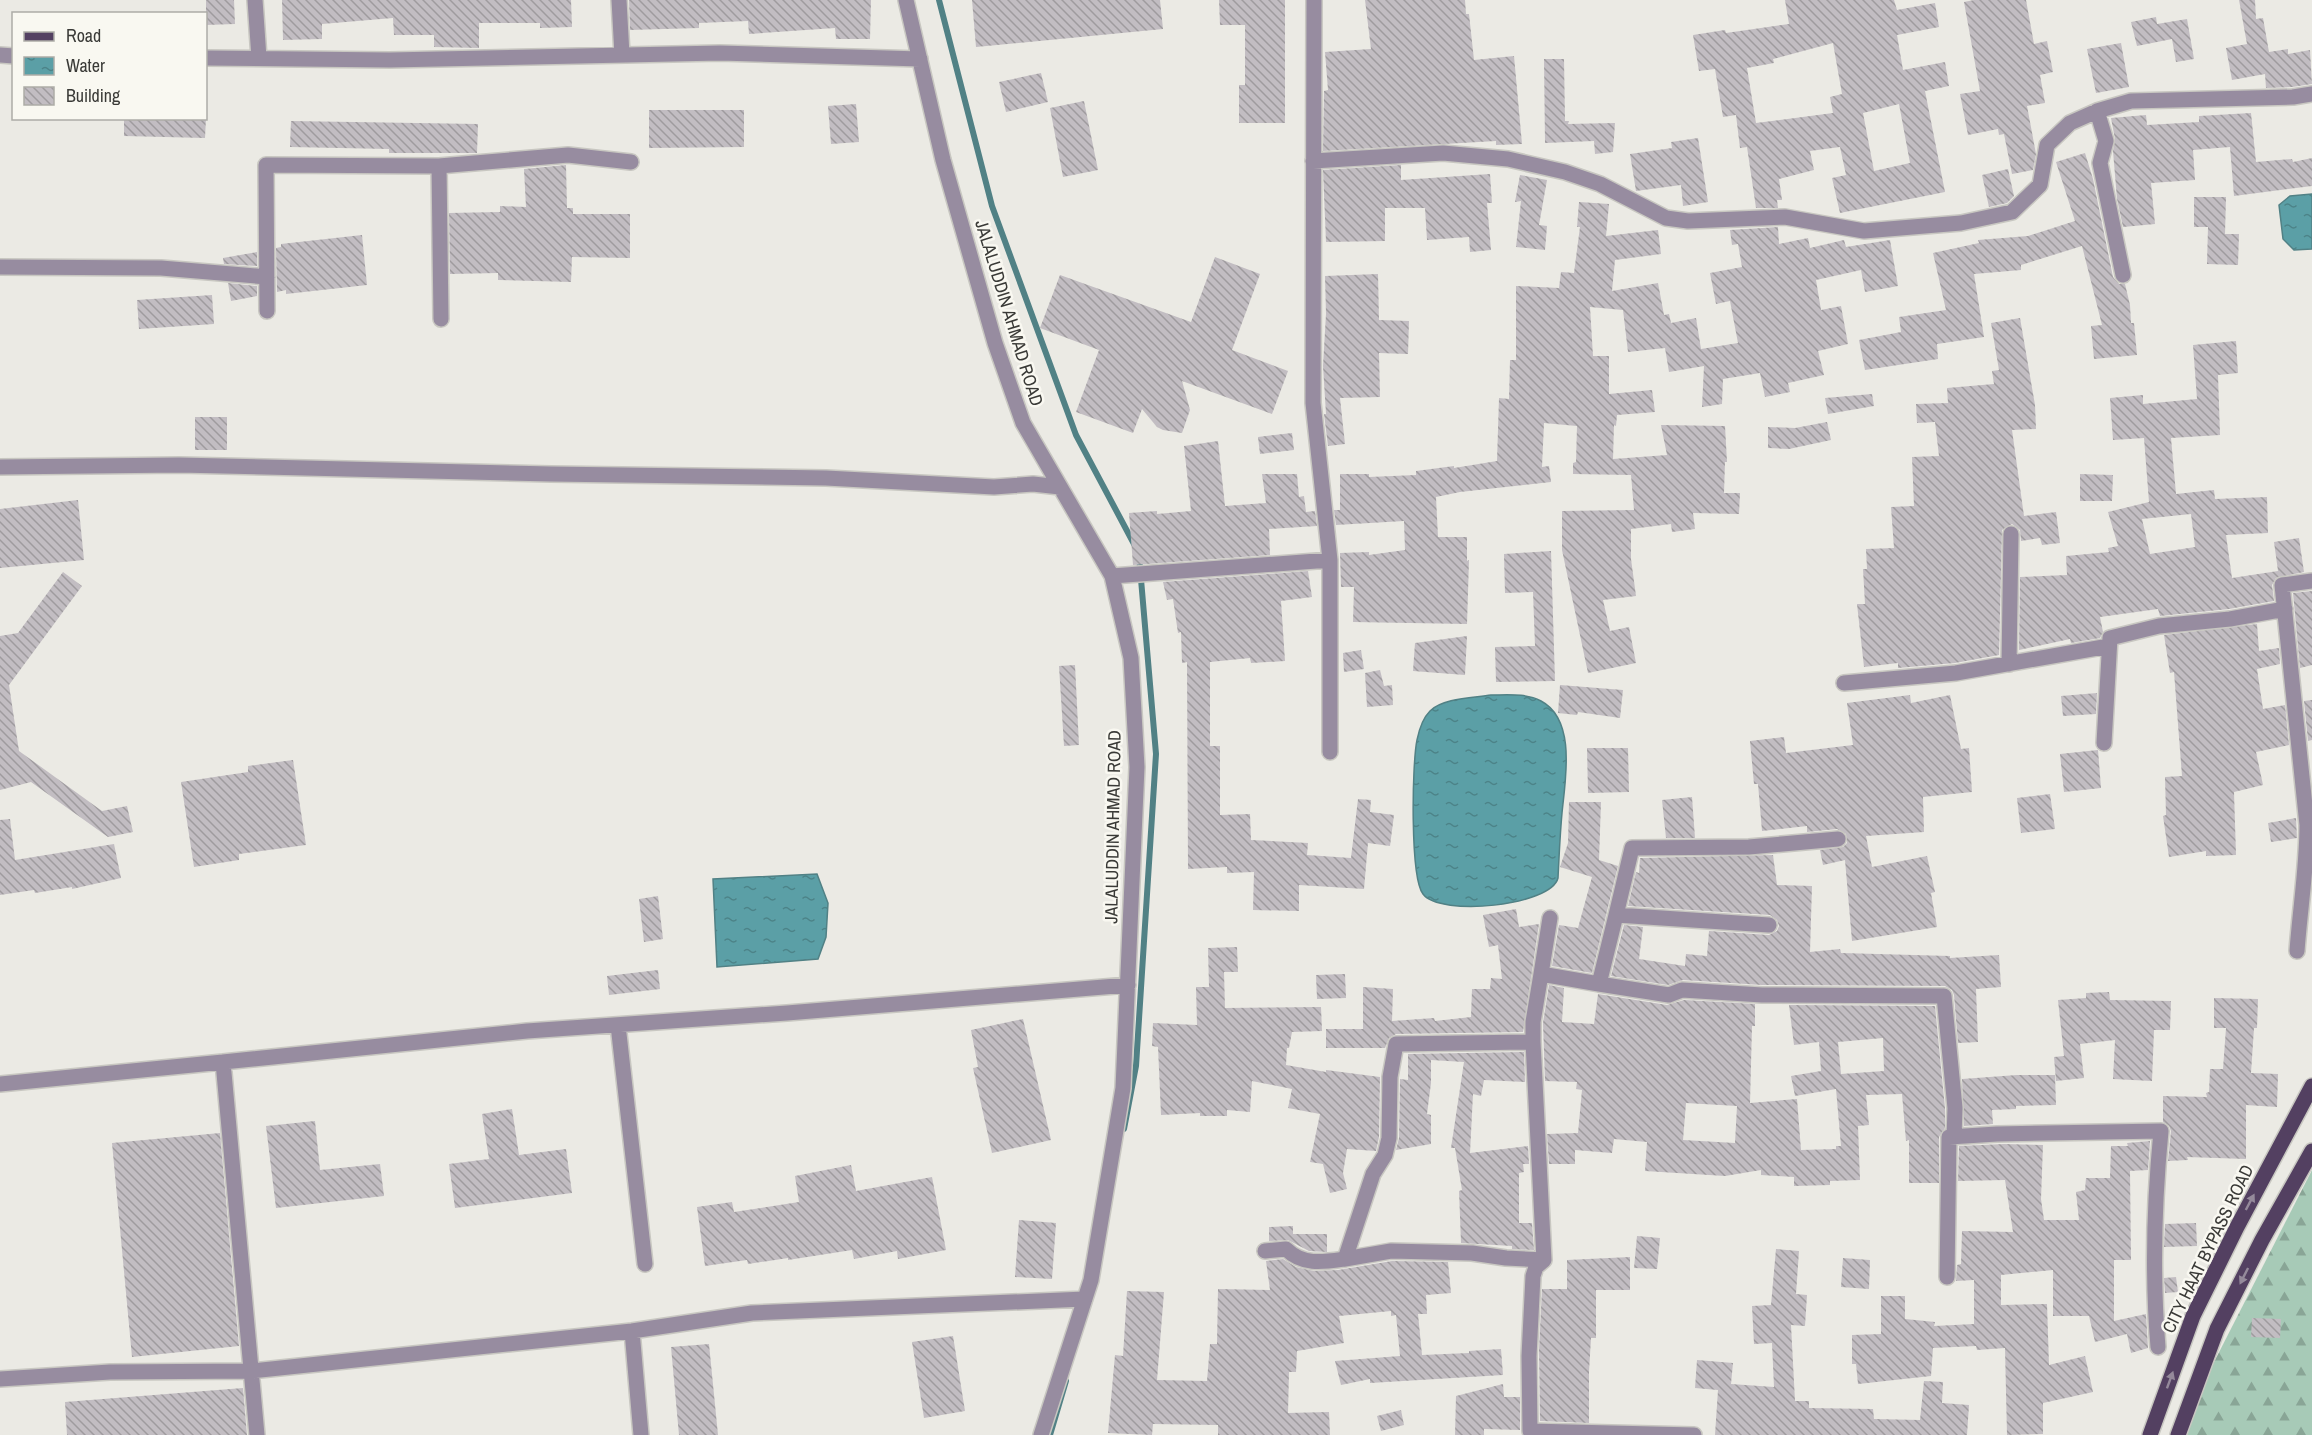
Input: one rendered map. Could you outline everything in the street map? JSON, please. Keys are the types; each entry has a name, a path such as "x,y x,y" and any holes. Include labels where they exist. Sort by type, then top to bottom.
{"main road":[{"name":"CITY HAAT BYPASS ROAD","path":"2150,1435 2193,1317 2237,1227 2312,1086"},
{"path":"2178,1435 2217,1329 2262,1240 2312,1151"}],"street":[{"path":"255,0 259,58"},
{"path":"620,0 622,55"},
{"name":"JALALUDDIN AHMAD ROAD","path":"906,0 943,160 995,343 1023,423 1112,576 1131,658 1137,767 1123,1088 1091,1280 1041,1435"},
{"path":"1314,0 1313,403 1330,560 1330,752"},
{"path":"207,58 390,60 720,53 920,58"},
{"path":"1312,161 1443,153 1508,159 1565,172 1600,184 1666,218 1688,221 1785,217 1864,231 1960,223 2012,212 2040,185 2047,145 2070,123 2097,111 2131,101 2293,97 2312,94"},
{"path":"2097,111 2106,141 2100,163 2124,275"},
{"path":"267,311 266,165 439,166 568,155 631,162"},
{"path":"439,166 441,320"},
{"path":"0,267 161,268 267,277"},
{"path":"0,467 179,465 826,478 994,487 1033,484 1060,487"},
{"path":"2009,664 2011,534"},
{"path":"1112,576 1330,560"},
{"path":"2297,951 2303,874 2307,854 2307,825 2282,585 2312,581"},
{"path":"2104,743 2109,638 2159,626 2230,619 2285,609"},
{"path":"1844,683 1956,673 2109,646"},
{"path":"1599,984 1632,848 1749,847 1838,839"},
{"path":"1616,915 1769,925"},
{"path":"1544,1260 1533,1022 1550,918"},
{"path":"1541,974 1669,995 1682,990 1762,995 1944,996 1955,1108 1954,1137"},
{"path":"0,1084 526,1031 1128,985"},
{"path":"618,1025 645,1264"},
{"path":"1345,1259 1373,1174 1385,1155 1389,1138 1390,1077 1396,1044 1533,1042"},
{"path":"222,1062 257,1435"},
{"path":"1947,1277 1948,1137 2161,1131 2154,1204 2154,1308 2158,1347"},
{"path":"1265,1251 1286,1249 1293,1256 1304,1261 1323,1262 1391,1251 1472,1253 1544,1260"},
{"path":"1544,1260 1536,1267 1533,1276 1530,1431 1694,1435"},
{"path":"0,1379 110,1372 251,1371 632,1331 752,1313 1085,1299"},
{"path":"632,1331 641,1435"}],"green space":[{"path":"2312,1170 2312,1435 2183,1435 2187,1415"}],"water":[{"path":"2312,194 2312,249 2294,250 2283,239 2279,205 2290,196"},
{"path":"1491,695 1535,698 1552,710 1560,722 1564,736 1566,769 1558,878 1551,888 1536,896 1517,901 1471,906 1433,901 1423,894 1419,883 1414,844 1414,772 1420,728 1430,711 1442,703"},
{"path":"817,874 828,903 826,937 818,959 717,967 713,879"}],"building":[{"path":"206,0 234,0 235,24 207,25"},
{"path":"282,0 571,0 572,27 540,28 540,23 479,23 479,48 434,47 434,35 394,35 393,18 322,24 322,39 283,40"},
{"path":"629,0 871,0 870,39 836,39 835,28 749,34 748,21 699,23 699,28 630,30"},
{"path":"972,0 1160,0 1163,29 976,47"},
{"path":"1219,0 1285,0 1285,123 1239,123 1239,85 1245,85 1245,25 1220,25"},
{"path":"1365,0 1465,0 1466,14 1469,14 1474,60 1514,56 1522,144 1496,145 1496,141 1323,151 1324,91 1328,90 1325,52 1371,49"},
{"path":"1785,0 1894,0 1897,10 1935,3 1939,27 1897,35 1903,70 1945,62 1949,86 1925,91 1945,192 1840,213 1832,178 1846,175 1840,147 1810,151 1814,170 1779,179 1782,200 1777,200 1778,208 1756,208 1747,147 1740,148 1736,115 1723,117 1715,69 1699,71 1693,35 1789,24","holes":["1833,43 1842,94 1830,97 1833,113 1756,123 1747,68 1774,63 1773,59","1899,104 1910,163 1874,171 1863,113"]},
{"path":"2026,0 2034,44 2047,41 2053,72 2040,75 2045,103 2027,106 2036,154 2033,170 2012,174 2004,134 1999,135 1998,129 1968,135 1960,94 1980,91 1964,2"},
{"path":"2239,0 2255,0 2256,19 2263,18 2269,52 2288,49 2288,54 2310,50 2312,84 2266,88 2265,74 2232,80 2226,48 2247,44"},
{"path":"2156,17 2157,24 2187,19 2194,59 2176,62 2172,39 2137,46 2131,22"},
{"path":"2121,43 2129,87 2096,93 2087,49"},
{"path":"1544,59 1564,59 1565,121 1569,121 1568,124 1615,123 1613,152 1595,154 1594,141 1545,143"},
{"path":"1041,73 1048,102 1006,112 999,82"},
{"path":"1084,101 1098,170 1063,177 1050,108"},
{"path":"856,104 859,142 831,144 828,106"},
{"path":"649,110 744,110 744,147 649,148"},
{"path":"2251,113 2256,162 2292,159 2293,162 2312,158 2312,186 2234,196 2230,147 2193,150 2195,180 2151,183 2155,224 2123,227 2117,199 2113,151 2115,139 2111,118 2146,115 2147,125 2199,122 2199,116"},
{"path":"124,120 206,120 205,138 124,136"},
{"path":"291,121 478,124 477,153 389,153 389,149 290,147"},
{"path":"1698,138 1708,202 1683,206 1681,185 1636,191 1630,154 1672,148 1671,142"},
{"path":"2085,153 2093,179 2113,277 2119,284 2125,284 2131,323 2134,323 2137,355 2094,359 2091,326 2102,325 2082,246 2021,265 2021,270 1974,274 1984,337 1937,344 1938,359 1865,370 1859,340 1901,332 1899,317 1946,310 1933,253 1979,243 1978,240 2028,236 2075,221 2056,162"},
{"path":"566,165 567,208 573,208 573,214 630,214 630,258 572,257 571,282 498,280 498,273 450,274 449,213 500,212 500,206 526,207 524,169"},
{"path":"1401,165 1401,180 1490,174 1492,203 1487,203 1491,250 1470,252 1469,237 1427,240 1425,208 1385,208 1385,241 1326,242 1323,170"},
{"path":"2008,169 2014,196 2007,203 1989,207 1982,175"},
{"path":"1520,175 1547,180 1539,225 1547,226 1545,250 1516,247 1521,201 1515,202"},
{"path":"2194,197 2226,197 2225,234 2239,234 2238,265 2207,264 2208,227 2194,227"},
{"path":"1579,202 1609,204 1606,236 1658,230 1661,254 1615,260 1612,291 1658,283 1664,315 1669,314 1671,323 1696,318 1701,349 1738,343 1730,301 1716,304 1710,273 1742,267 1738,244 1732,245 1730,230 1778,227 1779,244 1808,238 1810,248 1844,240 1846,247 1890,240 1898,286 1865,292 1861,270 1816,280 1821,310 1841,306 1848,344 1818,351 1824,375 1788,383 1790,392 1765,397 1760,373 1723,379 1722,404 1702,407 1704,366 1669,372 1665,348 1628,352 1623,310 1590,307 1593,356 1609,356 1609,394 1652,390 1655,412 1617,415 1616,426 1614,425 1613,459 1667,455 1661,425 1725,426 1727,462 1725,462 1724,493 1740,493 1739,514 1693,513 1695,529 1672,532 1671,524 1631,529 1631,559 1636,596 1603,600 1610,631 1629,627 1636,663 1588,673 1562,550 1562,511 1634,510 1631,475 1573,474 1573,463 1576,462 1577,426 1544,423 1542,467 1549,466 1551,482 1460,492 1436,497 1438,537 1467,537 1467,561 1469,560 1467,624 1353,622 1354,587 1341,587 1340,553 1369,552 1369,555 1405,550 1404,521 1336,525 1334,510 1340,510 1340,474 1369,474 1369,477 1416,475 1416,471 1497,461 1499,398 1509,399 1510,360 1516,360 1516,286 1559,288 1561,272 1574,273 1580,227 1577,227"},
{"path":"362,235 367,285 286,294 286,290 277,292 276,248 281,247 281,244"},
{"path":"257,252 257,266 224,264 223,258"},
{"path":"1215,257 1260,274 1232,350 1288,371 1272,414 1182,381 1190,410 1182,433 1157,427 1142,409 1133,433 1076,412 1099,350 1040,328 1060,275 1191,322"},
{"path":"1378,274 1379,320 1409,321 1408,354 1379,353 1380,397 1340,398 1345,444 1328,446 1324,414 1326,414 1323,366 1326,314 1325,276"},
{"path":"228,283 257,286 257,296 231,301"},
{"path":"212,295 214,324 139,329 137,300"},
{"path":"2020,318 2035,405 2036,429 2012,430 2024,516 2056,512 2060,543 2042,545 2040,538 2021,541 2020,530 2012,524 2002,530 1999,655 1955,663 1898,668 1898,663 1864,667 1857,604 1865,604 1863,569 1867,569 1866,549 1894,548 1891,507 1914,506 1912,457 1939,456 1935,422 1917,423 1916,404 1948,403 1947,388 1994,384 1992,371 1999,370 1991,323"},
{"path":"2236,341 2238,373 2218,375 2220,435 2171,438 2176,494 2214,490 2215,499 2267,497 2268,533 2226,535 2232,578 2278,571 2274,542 2299,538 2304,572 2276,578 2272,585 2274,601 2229,609 2160,616 2158,609 2100,617 2103,632 2100,638 2071,643 2070,639 2019,650 2020,577 2067,575 2066,556 2109,552 2108,548 2118,546 2108,512 2149,502 2144,438 2113,440 2110,398 2143,395 2143,404 2197,399 2193,345","holes":["2191,514 2195,547 2150,554 2142,519"]},
{"path":"1872,394 1874,406 1828,414 1825,398"},
{"path":"195,417 227,417 227,450 195,450"},
{"path":"1827,422 1831,440 1789,449 1768,448 1768,427 1795,428"},
{"path":"1292,433 1294,450 1260,454 1258,437"},
{"path":"1218,441 1225,506 1266,503 1262,474 1297,474 1299,497 1304,496 1306,512 1315,511 1317,526 1269,529 1270,555 1133,565 1129,513 1157,511 1157,514 1191,511 1184,446"},
{"path":"2080,474 2113,475 2112,501 2080,501"},
{"path":"78,500 84,560 0,568 0,509"},
{"path":"1551,551 1555,681 1496,682 1495,647 1535,646 1533,592 1505,593 1504,554"},
{"path":"1308,571 1312,597 1281,601 1285,661 1251,663 1250,658 1210,662 1210,746 1220,746 1220,815 1250,814 1251,840 1308,843 1307,855 1351,858 1358,799 1371,800 1370,812 1394,815 1390,846 1368,843 1364,889 1299,885 1299,911 1253,910 1254,872 1227,873 1227,867 1188,869 1187,662 1182,663 1181,632 1178,633 1173,599 1167,600 1163,582"},
{"path":"63,572 82,586 9,685 19,751 102,811 127,806 133,832 108,837 31,782 0,790 0,636 18,633"},
{"path":"2312,591 2312,665 2300,668 2293,593"},
{"path":"2257,624 2259,651 2279,648 2280,664 2257,669 2263,709 2285,705 2289,745 2256,752 2263,785 2234,792 2236,855 2206,856 2206,851 2169,857 2163,816 2166,815 2165,777 2182,776 2174,672 2170,673 2164,635"},
{"path":"1467,636 1465,675 1413,671 1415,643"},
{"path":"1361,650 1364,669 1344,672 1343,653"},
{"path":"1075,665 1079,745 1064,746 1059,666"},
{"path":"1380,670 1384,686 1392,685 1393,705 1367,707 1365,673"},
{"path":"1560,685 1623,690 1620,718 1578,712 1577,715 1558,713"},
{"path":"2097,693 2096,714 2063,716 2061,696"},
{"path":"1910,695 1911,703 1950,695 1961,749 1969,748 1972,792 1923,797 1924,832 1866,836 1872,867 1927,856 1935,892 1931,893 1937,927 1852,941 1845,860 1823,865 1820,850 1843,847 1847,843 1846,834 1837,829 1807,832 1807,826 1762,831 1758,784 1754,784 1750,741 1784,737 1786,753 1853,745 1847,703"},
{"path":"2312,700 2312,740 2308,741 2304,701"},
{"path":"1587,748 1628,748 1629,792 1588,793"},
{"path":"2098,750 2101,788 2064,792 2060,754"},
{"path":"293,760 306,845 239,854 239,860 194,867 181,782 248,772 248,766"},
{"path":"2050,794 2055,829 2021,833 2017,798"},
{"path":"1692,797 1695,838 1666,838 1662,800"},
{"path":"1569,802 1601,802 1599,860 1618,866 1592,973 1552,966 1559,925 1578,928 1592,877 1560,867 1568,843"},
{"path":"2296,818 2297,838 2271,842 2268,823"},
{"path":"10,819 15,860 114,844 121,878 72,889 72,887 35,893 34,890 0,895 0,820"},
{"path":"1773,855 1777,885 1812,886 1810,952 1840,949 1841,953 1950,956 1950,958 1999,955 2001,987 1976,989 1978,1042 1958,1043 1954,995 1952,990 1945,986 1762,985 1683,980 1668,985 1611,976 1624,925 1643,927 1639,959 1685,966 1686,954 1707,956 1709,931 1769,935 1777,931 1779,926 1777,920 1770,915 1628,906 1636,872 1639,873 1640,858"},
{"path":"658,896 663,939 644,942 639,899"},
{"path":"1516,909 1519,927 1539,924 1523,1032 1396,1034 1389,1038 1385,1048 1326,1048 1326,1029 1363,1029 1363,987 1393,989 1392,1021 1434,1018 1435,1021 1471,1017 1472,989 1490,989 1491,978 1502,979 1498,945 1489,947 1483,915"},
{"path":"1237,947 1238,972 1224,972 1225,1008 1321,1007 1322,1031 1292,1032 1289,1048 1287,1048 1286,1065 1326,1072 1326,1070 1380,1077 1379,1137 1376,1151 1347,1149 1343,1173 1347,1189 1330,1193 1323,1164 1310,1162 1320,1114 1288,1108 1292,1089 1252,1081 1250,1112 1227,1110 1227,1116 1200,1116 1200,1113 1161,1115 1158,1047 1152,1046 1153,1023 1197,1025 1196,987 1209,987 1208,948"},
{"path":"658,970 660,989 609,995 607,976"},
{"path":"1345,974 1346,998 1317,999 1316,975"},
{"path":"1549,985 1564,988 1562,1022 1594,1024 1598,994 1667,1005 1684,1000 1755,1004 1755,1026 1752,1026 1750,1103 1797,1099 1801,1150 1836,1149 1836,1146 1841,1146 1836,1089 1795,1096 1791,1076 1821,1071 1819,1042 1794,1045 1789,1005 1935,1006 1945,1108 1945,1128 1939,1137 1939,1183 1909,1183 1909,1140 1906,1141 1902,1094 1866,1095 1869,1125 1858,1126 1860,1180 1830,1181 1830,1185 1794,1186 1794,1177 1761,1175 1761,1170 1725,1176 1645,1171 1647,1142 1614,1139 1612,1153 1575,1150 1575,1164 1549,1164 1547,1134 1578,1133 1582,1090 1576,1089 1577,1082 1545,1081 1543,1023","holes":["1883,1038 1884,1071 1841,1074 1838,1042","1686,1103 1737,1106 1735,1143 1683,1140"]},
{"path":"2109,992 2110,1000 2171,1001 2170,1030 2154,1030 2152,1081 2113,1079 2115,1040 2080,1044 2084,1078 2056,1081 2054,1057 2064,1056 2058,1000 2086,998 2086,993"},
{"path":"2214,998 2258,999 2251,1073 2278,1074 2277,1107 2246,1105 2246,1159 2187,1157 2188,1160 2168,1161 2171,1131 2169,1126 2163,1122 2163,1096 2207,1097 2210,1069 2223,1069 2226,1028 2214,1028"},
{"path":"1023,1019 1051,1140 992,1153 973,1068 978,1067 971,1030"},
{"path":"1524,1052 1525,1082 1484,1080 1481,1096 1473,1094 1470,1153 1528,1146 1529,1164 1523,1164 1524,1172 1519,1173 1519,1223 1532,1223 1534,1250 1512,1249 1512,1246 1461,1243 1459,1191 1462,1190 1455,1148 1451,1148 1464,1062 1431,1060 1427,1114 1431,1115 1431,1144 1396,1150 1399,1138 1400,1079 1408,1080 1408,1054"},
{"path":"2055,1075 2056,1105 2016,1106 2016,1109 1992,1110 1993,1124 1964,1126 1962,1079"},
{"path":"512,1109 519,1155 566,1149 572,1193 455,1208 449,1164 489,1159 482,1114"},
{"path":"315,1121 320,1170 380,1164 384,1196 276,1208 266,1126"},
{"path":"220,1133 239,1346 132,1357 112,1143"},
{"path":"2150,1141 2148,1170 2130,1171 2131,1260 2114,1260 2114,1321 2146,1314 2148,1348 2131,1353 2127,1334 2095,1342 2089,1316 2053,1316 2053,1270 2001,1275 2001,1305 2047,1304 2049,1365 2085,1356 2093,1392 2043,1403 2043,1434 2007,1435 2005,1348 1977,1350 1976,1346 1933,1348 1931,1376 1858,1384 1856,1364 1852,1364 1852,1335 1881,1334 1881,1296 1905,1296 1905,1319 1935,1322 1934,1326 1974,1324 1974,1280 1956,1281 1957,1265 1961,1264 1962,1231 2013,1232 2005,1180 1958,1181 1959,1146 2043,1145 2041,1199 2044,1220 2079,1220 2076,1192 2085,1190 2086,1178 2110,1178 2111,1146 2128,1146 2127,1143"},
{"path":"851,1165 856,1191 932,1177 946,1250 898,1259 897,1251 854,1259 852,1250 788,1260 788,1258 748,1264 747,1260 705,1266 697,1207 732,1202 734,1212 799,1202 795,1176"},
{"path":"1019,1220 1056,1223 1052,1279 1015,1277"},
{"path":"2196,1223 2197,1246 2164,1247 2165,1224"},
{"path":"1293,1226 1293,1234 1327,1234 1327,1252 1309,1251 1288,1240 1269,1241 1269,1227"},
{"path":"1637,1236 1660,1238 1657,1269 1634,1268"},
{"path":"1776,1249 1799,1251 1796,1294 1807,1295 1805,1326 1791,1325 1795,1401 1809,1401 1809,1408 1873,1409 1874,1419 1920,1420 1924,1381 1943,1382 1942,1403 1969,1405 1967,1435 1715,1435 1718,1390 1695,1388 1697,1360 1733,1363 1731,1384 1774,1387 1772,1343 1754,1344 1752,1306 1771,1305"},
{"path":"1630,1257 1630,1290 1596,1290 1596,1338 1591,1338 1589,1372 1589,1423 1540,1421 1539,1350 1542,1289 1567,1289 1567,1260"},
{"path":"1843,1258 1870,1260 1869,1289 1841,1287"},
{"path":"1283,1259 1296,1267 1314,1271 1338,1270 1392,1261 1448,1262 1451,1293 1426,1295 1427,1314 1418,1314 1422,1355 1501,1349 1503,1375 1370,1383 1370,1379 1341,1385 1335,1361 1400,1356 1396,1315 1391,1316 1391,1311 1339,1316 1344,1343 1297,1351 1296,1372 1289,1372 1288,1413 1329,1412 1330,1435 1218,1435 1218,1425 1153,1424 1152,1435 1108,1433 1115,1355 1123,1356 1127,1291 1164,1292 1157,1380 1207,1381 1210,1344 1217,1344 1218,1289 1270,1290 1266,1261"},
{"path":"2176,1277 2178,1292 2165,1293 2164,1278"},
{"path":"2252,1318 2281,1319 2280,1338 2251,1337"},
{"path":"953,1336 965,1411 924,1418 912,1342"},
{"path":"709,1344 718,1435 679,1435 671,1347"},
{"path":"1503,1384 1504,1397 1520,1397 1520,1430 1484,1429 1484,1435 1455,1435 1456,1396"},
{"path":"243,1388 247,1435 67,1435 65,1402"},
{"path":"1401,1410 1404,1425 1381,1431 1377,1416"}],"waterway":[{"path":"939,0 992,206 1076,435 1134,544"},
{"path":"1124,1129 1136,1066 1156,754 1139,556"},
{"path":"1050,1435 1066,1381"}]}
